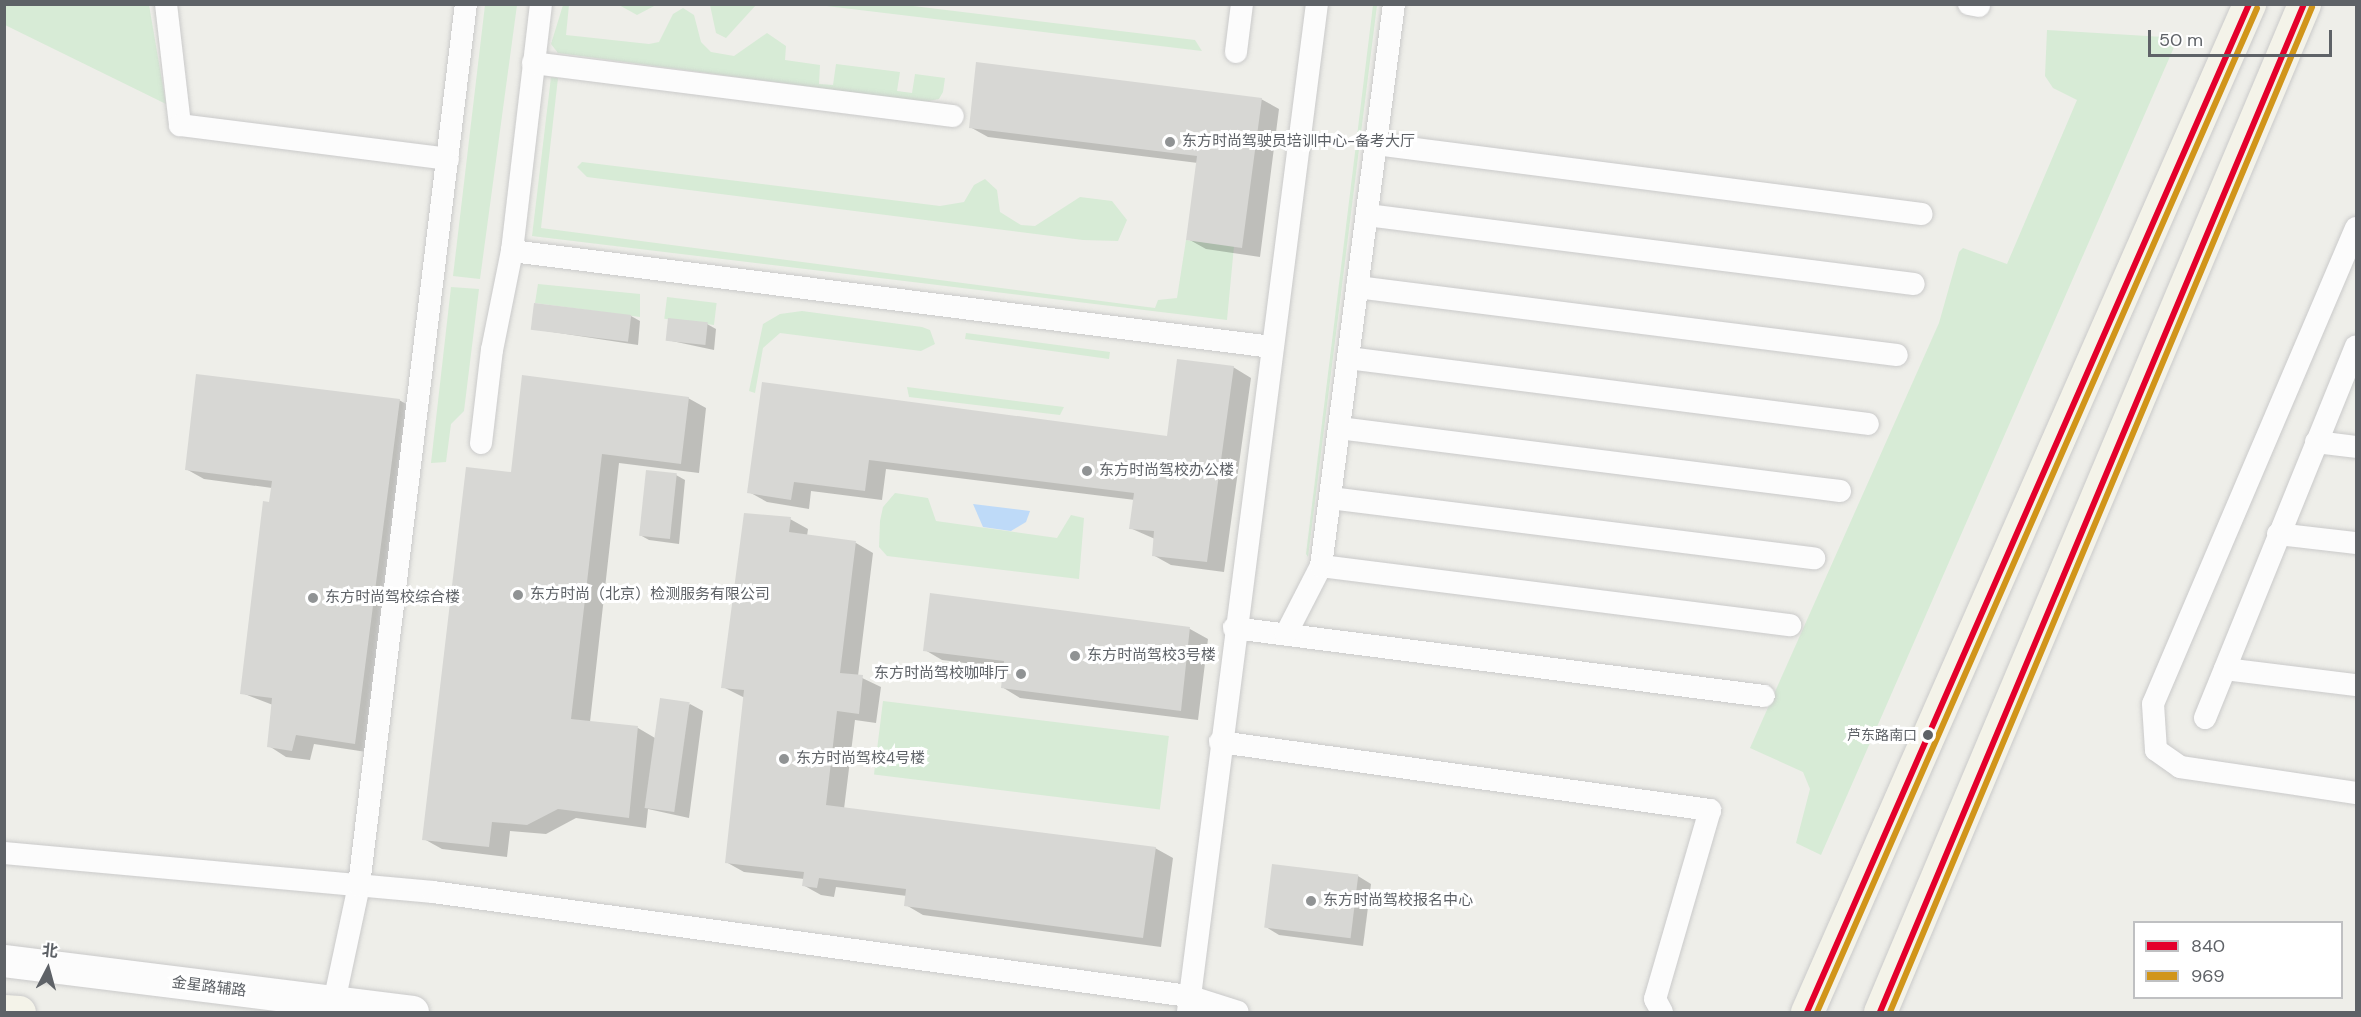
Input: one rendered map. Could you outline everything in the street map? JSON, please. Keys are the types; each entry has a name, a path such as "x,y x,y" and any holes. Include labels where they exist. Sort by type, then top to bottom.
{"main road":[{"path":"1807,1012 2249,4"},
{"path":"1880,1012 2304,4"},
{"path":"4,1011 19,1012"}],"street":[{"path":"166,4 180,125 448,159"},
{"path":"296,1012 334,1002 358,885 466,4"},
{"path":"481,443 492,350 512,250 541,4"},
{"path":"1236,52 1242,4"},
{"path":"1188,1004 1234,628 1317,4"},
{"path":"1286,634 1321,566 1394,4"},
{"path":"533,63 953,116"},
{"path":"1376,144 1922,214"},
{"path":"1367,215 1914,284"},
{"path":"2356,228 2153,704 2156,750 2180,767 2356,793"},
{"path":"512,250 1272,347"},
{"path":"1357,287 1897,355"},
{"path":"2205,718 2316,442 2347,388 2356,346"},
{"path":"1348,358 1868,424"},
{"path":"1339,428 1840,491"},
{"path":"2316,442 2356,447"},
{"path":"1330,498 1814,558"},
{"path":"2278,534 2356,543"},
{"path":"1321,566 1790,625"},
{"path":"1234,628 1764,696"},
{"path":"2225,669 2356,685"},
{"path":"1220,742 1710,810 1655,999 1662,1012"},
{"path":"4,853 358,885 1238,1012"},
{"name":"金星路辅路","path":"4,961 412,1012"}],"green space":[{"path":"4,5 149,5 166,104 5,25"},
{"path":"485,5 517,5 480,279 453,276"},
{"path":"563,5 569,5 566,35 649,44 659,42 673,14 683,8 694,15 701,42 711,52 734,56 767,33 786,46 785,60 820,65 819,84 833,85 836,64 900,72 897,91 912,93 915,74 945,78 943,92 939,99 924,102 558,53 551,44"},
{"path":"619,5 656,5 637,15"},
{"path":"710,5 756,5 726,38 716,33"},
{"path":"818,5 905,5 1195,40 1202,51"},
{"path":"1373,5 1377,5 1308,557 1306,554"},
{"path":"2047,30 2164,37 2175,45 1821,855 1796,843 1810,789 1803,772 1750,748 1939,323 1959,252 1963,248 2007,264 2077,100 2053,88 2045,76"},
{"path":"551,77 558,78 541,228 1155,308 1158,300 1177,298 1186,240 1234,246 1227,320 532,236"},
{"path":"582,162 940,206 964,202 974,185 985,179 997,190 1000,212 1021,225 1035,226 1080,197 1112,201 1127,220 1118,241 1083,240 587,177 577,167"},
{"path":"538,284 640,294 640,317 535,303"},
{"path":"451,287 479,289 464,411 451,424 446,462 431,463"},
{"path":"667,297 717,303 714,325 664,319"},
{"path":"802,311 922,327 930,330 935,344 921,351 780,333 763,348 755,393 749,391 763,324 780,314"},
{"path":"966,333 1110,352 1109,359 965,339"},
{"path":"907,387 1064,407 1060,415 909,397"},
{"path":"895,493 928,498 936,521 1057,538 1071,515 1084,518 1079,579 887,556 879,547 880,521 883,507"},
{"path":"883,701 1169,736 1160,810 874,774"}],"water":[{"path":"973,504 1030,511 1026,522 1011,531 983,527"}],"building":[{"name":"东方时尚驾驶员培训中心-备考大厅","path":"976,62 1262,98 1242,248 1186,240 1197,156 969,128"},
{"path":"534,303 631,315 628,342 531,330"},
{"path":"668,318 708,322 705,345 666,341"},
{"name":"东方时尚驾校办公楼","path":"1177,359 1234,366 1207,562 1152,556 1154,531 1129,529 1134,493 869,460 865,491 794,482 791,500 747,493 762,382 1167,436"},
{"name":"东方时尚驾校综合楼","path":"196,374 400,399 355,744 296,735 292,751 267,747 272,698 240,694 263,501 269,502 272,481 185,470"},
{"name":"东方时尚（北京）检测服务有限公司","path":"522,375 689,397 681,464 602,454 571,719 638,726 629,818 558,809 527,825 492,822 489,847 422,840 466,467 511,472"},
{"path":"646,470 677,473 670,539 639,536"},
{"name":"东方时尚驾校4号楼","path":"744,513 791,517 789,532 856,541 840,673 863,675 859,714 837,711 826,805 1156,847 1143,938 904,906 906,889 819,878 817,888 802,886 804,872 725,863 744,690 721,688"},
{"name":"东方时尚驾校3号楼","path":"930,593 1190,627 1181,711 1001,688 1004,661 923,651"},
{"path":"660,698 690,702 674,812 645,808"},
{"name":"东方时尚驾校报名中心","path":"1272,864 1358,875 1351,938 1264,928"}],"transit line":[{"name":"840","path":"1807,1012 2249,4"},
{"name":"840","path":"1880,1012 2304,4"},
{"name":"969","path":"1890,1012 2312,7"},
{"name":"969","path":"1817,1012 2257,8"}],"place":[{"name":"东方时尚驾驶员培训中心-备考大厅","path":"1170,142"},
{"name":"东方时尚驾校办公楼","path":"1087,471"},
{"name":"东方时尚（北京）检测服务有限公司","path":"518,595"},
{"name":"东方时尚驾校综合楼","path":"313,598"},
{"name":"东方时尚驾校3号楼","path":"1075,656"},
{"name":"东方时尚驾校咖啡厅","path":"1021,674"},
{"name":"芦东路南口","path":"1928,735"},
{"name":"东方时尚驾校4号楼","path":"784,759"},
{"name":"东方时尚驾校报名中心","path":"1311,901"}]}
